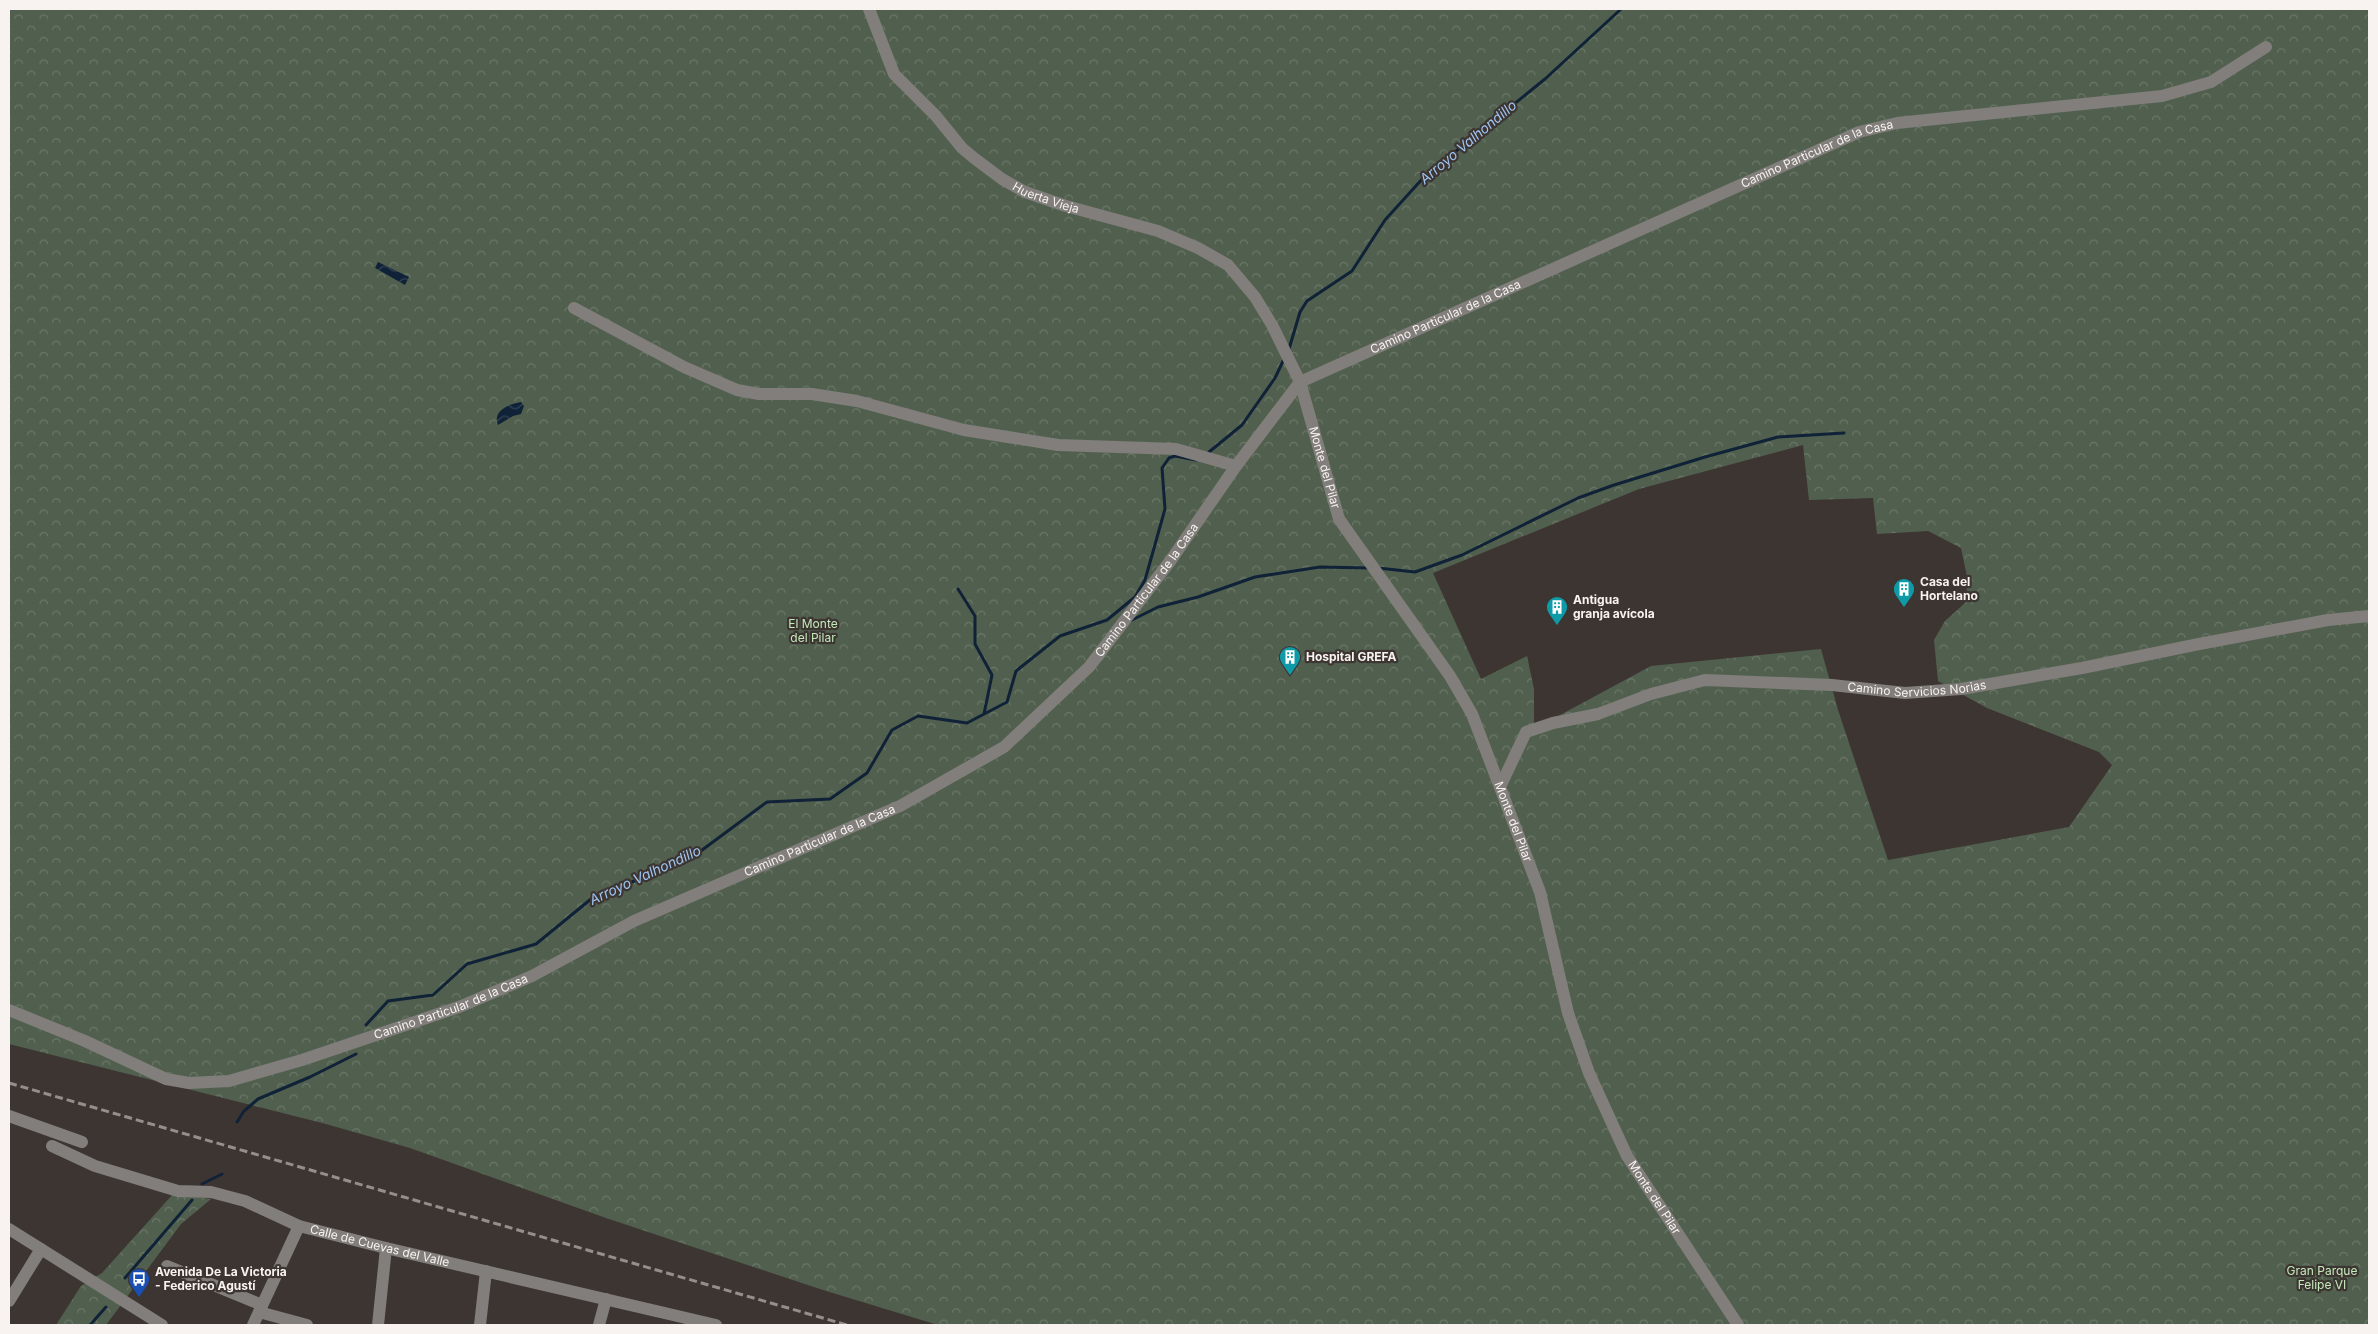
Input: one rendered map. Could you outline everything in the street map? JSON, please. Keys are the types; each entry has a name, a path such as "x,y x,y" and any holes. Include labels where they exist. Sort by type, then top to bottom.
{"street":[{"name":"Huerta Vieja","path":"869,9 894,74 936,116 962,148 974,158 1002,179 1034,195 1066,206 1158,231 1198,248 1228,265 1255,297 1272,325"},
{"name":"Camino Particular de la Casa","path":"9,1010 85,1041 166,1078 189,1083 229,1081 302,1060 459,1006 532,976 634,921 900,806 1004,747 1089,667 1171,560 1236,466 1300,382 1859,132 1897,123 2162,96 2212,82 2266,47"},
{"path":"574,308 684,367 737,390 759,394 812,394 857,401 964,430 1058,445 1176,449 1236,466"},
{"name":"Monte del Pilar","path":"1272,325 1300,382 1339,518 1450,676 1472,714 1540,892 1568,1013 1588,1073 1627,1156 1738,1325"},
{"name":"Camino Servicios Norias","path":"1500,787 1526,732 1553,723 1598,714 1681,684 1705,680 1832,685 1905,694 1961,688 2082,668 2310,624 2369,616"},
{"path":"9,1116 82,1142"},
{"name":"Calle de Cuevas del Valle","path":"52,1146 95,1166 178,1191 211,1192 244,1201 299,1226 716,1325"},
{"path":"253,1325 299,1226"},
{"path":"9,1229 162,1325"},
{"path":"378,1325 386,1248"},
{"path":"9,1301 40,1249"},
{"path":"167,1266 260,1308 307,1325"},
{"path":"480,1325 486,1271"},
{"path":"599,1325 606,1300"}],"green space":[{"name":"El Monte del Pilar","path":"9,9 2369,9 2369,1325 938,1325 823,1290 606,1218 410,1148 326,1124 9,1044","holes":["1803,445 1809,500 1873,498 1877,534 1928,531 1961,548 1968,581 1965,603 1945,621 1934,640 1938,681 1987,708 2099,752 2112,765 2069,827 1888,860 1838,710 1821,649 1651,666 1549,721 1534,726 1534,689 1527,656 1481,679 1433,573 1639,489"]},
{"path":"174,1193 211,1199 181,1224 106,1325 56,1325 81,1286 102,1273"}],"water":[{"path":"378,262 409,277 405,285 375,268"},
{"path":"521,402 524,406 521,414 513,416 498,425 497,416 499,412 507,406"}],"waterway":[{"name":"Arroyo Valhondillo","path":"1289,349 1300,312 1307,301 1352,271 1385,220 1424,177 1545,79 1621,9"},
{"name":"Arroyo Valhondillo","path":"1209,452 1242,425 1275,378 1284,359"},
{"path":"1378,568 1415,572 1462,555 1578,498 1705,457 1778,437 1844,433"},
{"name":"Arroyo Valhondillo","path":"366,1025 388,1001 433,995 467,964 536,944 591,899 694,856 767,802 830,799 867,773 892,730 918,716 967,723 1007,702 1016,671 1060,636 1107,620 1135,597 1145,580 1165,509 1162,468 1169,458 1175,456 1196,460"},
{"path":"1130,621 1158,607 1198,597 1255,577 1320,567 1369,568"},
{"path":"958,589 975,616 975,644 992,675 984,714"},
{"name":"Arroyo Valhondillo","path":"237,1122 244,1111 258,1099 310,1077 356,1054"},
{"name":"Arroyo Valhondillo","path":"202,1184 222,1174"},
{"name":"Arroyo Valhondillo","path":"125,1278 192,1200"},
{"name":"Arroyo Valhondillo","path":"90,1325 106,1307"}],"railway":[{"path":"9,1083 847,1325"}],"place":[{"name":"Casa del Hortelano","path":"1904,608"},
{"name":"Antigua granja avícola","path":"1557,626"},
{"name":"Hospital GREFA","path":"1290,676"},
{"name":"Avenida De La Victoria - Federico Agustí","path":"139,1298"}],"park label":[{"name":"Gran Parque Felipe VI","path":"2322,1278"}]}
